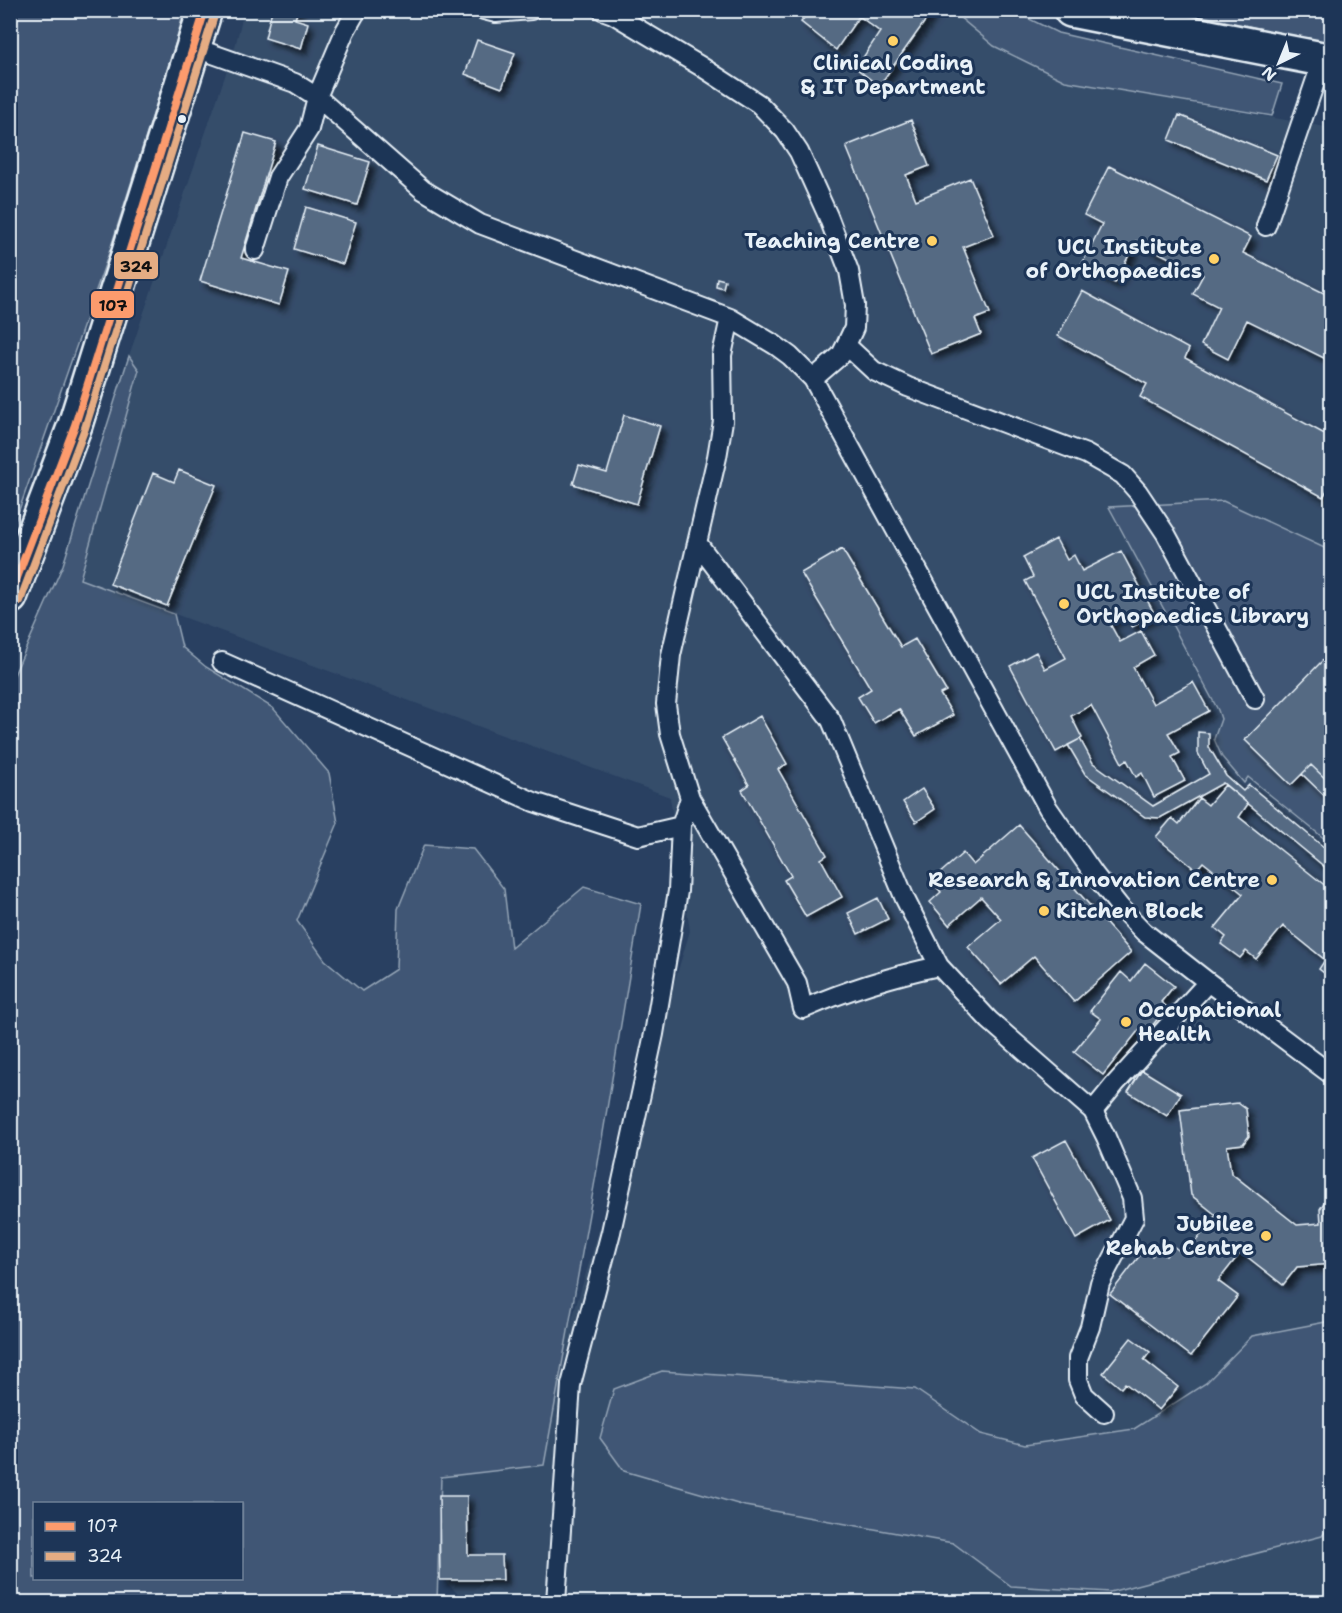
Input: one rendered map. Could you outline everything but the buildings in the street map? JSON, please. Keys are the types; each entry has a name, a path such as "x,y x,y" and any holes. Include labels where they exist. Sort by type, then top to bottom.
{"main road":[{"path":"10,597 75,425 206,10"},
{"path":"1071,10 1327,60"}],"lane":[{"path":"255,250 278,177 309,129 317,97 345,31 357,10"},
{"path":"484,10 496,14 531,10"},
{"path":"602,10 614,14 759,104 785,131 799,152 828,216 849,272 855,305 854,328 841,355 813,379"},
{"path":"193,47 295,83 317,97 423,190 480,224 730,318 783,350 813,379 1048,808 1094,874 1120,907 1144,932 1332,1075"},
{"path":"1266,226 1327,60"},
{"path":"730,318 722,355 723,421 698,544 671,656 666,704 670,734 690,798 797,983 803,1009 857,987 903,973 939,966"},
{"path":"846,345 874,371 908,387 1086,454 1123,475 1138,492 1166,534 1255,699"},
{"path":"698,544 831,720 905,899 939,966 989,1020 1093,1111 1125,1177 1132,1198 1134,1218 1100,1282 1090,1327 1078,1358 1078,1380 1084,1395 1104,1413"},
{"path":"222,662 534,802 638,836 681,826"},
{"path":"556,1602 571,1385 611,1232 654,1034 678,891 681,826 690,798"},
{"path":"1093,1111 1208,982"}],"shaded area":[{"path":"11,10 184,11 109,253 11,533"},
{"path":"244,11 952,11 994,46 1065,81 1331,128 1331,1602 466,1602 446,1582 415,1433 545,1408 690,931 670,797 80,579 139,370 129,356 235,47"},
{"path":"952,11 1013,11 1058,33 1282,84 1272,116 1065,81 994,46"},
{"path":"1179,11 1331,11 1331,44"},
{"path":"129,356 139,370 80,579 174,614 182,647 206,667 273,708 329,773 338,823 297,921 325,960 362,991 396,969 398,909 424,845 473,849 504,889 511,948 584,887 641,904 596,1175 544,1465 441,1477 437,1602 11,1602 10,1143 16,1138 10,1132 10,684 63,565"},
{"path":"1223,501 1331,551 1331,844 1248,777 1244,783 1222,757 1214,739 1221,719 1218,710 1109,507"},
{"path":"1331,1321 1331,1524 1322,1536 1110,1592 1011,1586 953,1543 745,1506 624,1471 600,1438 614,1389 662,1371 915,1389 981,1434 1025,1445 1134,1429 1206,1383 1252,1336"}],"transit line":[{"name":"107","path":"10,596 75,425 205,10"},
{"name":"324","path":"20,601 85,428 215,13"}],"place":[{"name":"Clinical Coding & IT Department","path":"893,41"},
{"name":"Teaching Centre","path":"932,241"},
{"name":"UCL Institute of Orthopaedics","path":"1214,259"},
{"name":"UCL Institute of Orthopaedics Library","path":"1064,604"},
{"name":"Research & Innovation Centre","path":"1272,880"},
{"name":"Kitchen Block","path":"1044,911"},
{"name":"Occupational Health","path":"1126,1022"},
{"name":"Jubilee Rehab Centre","path":"1266,1236"}]}
